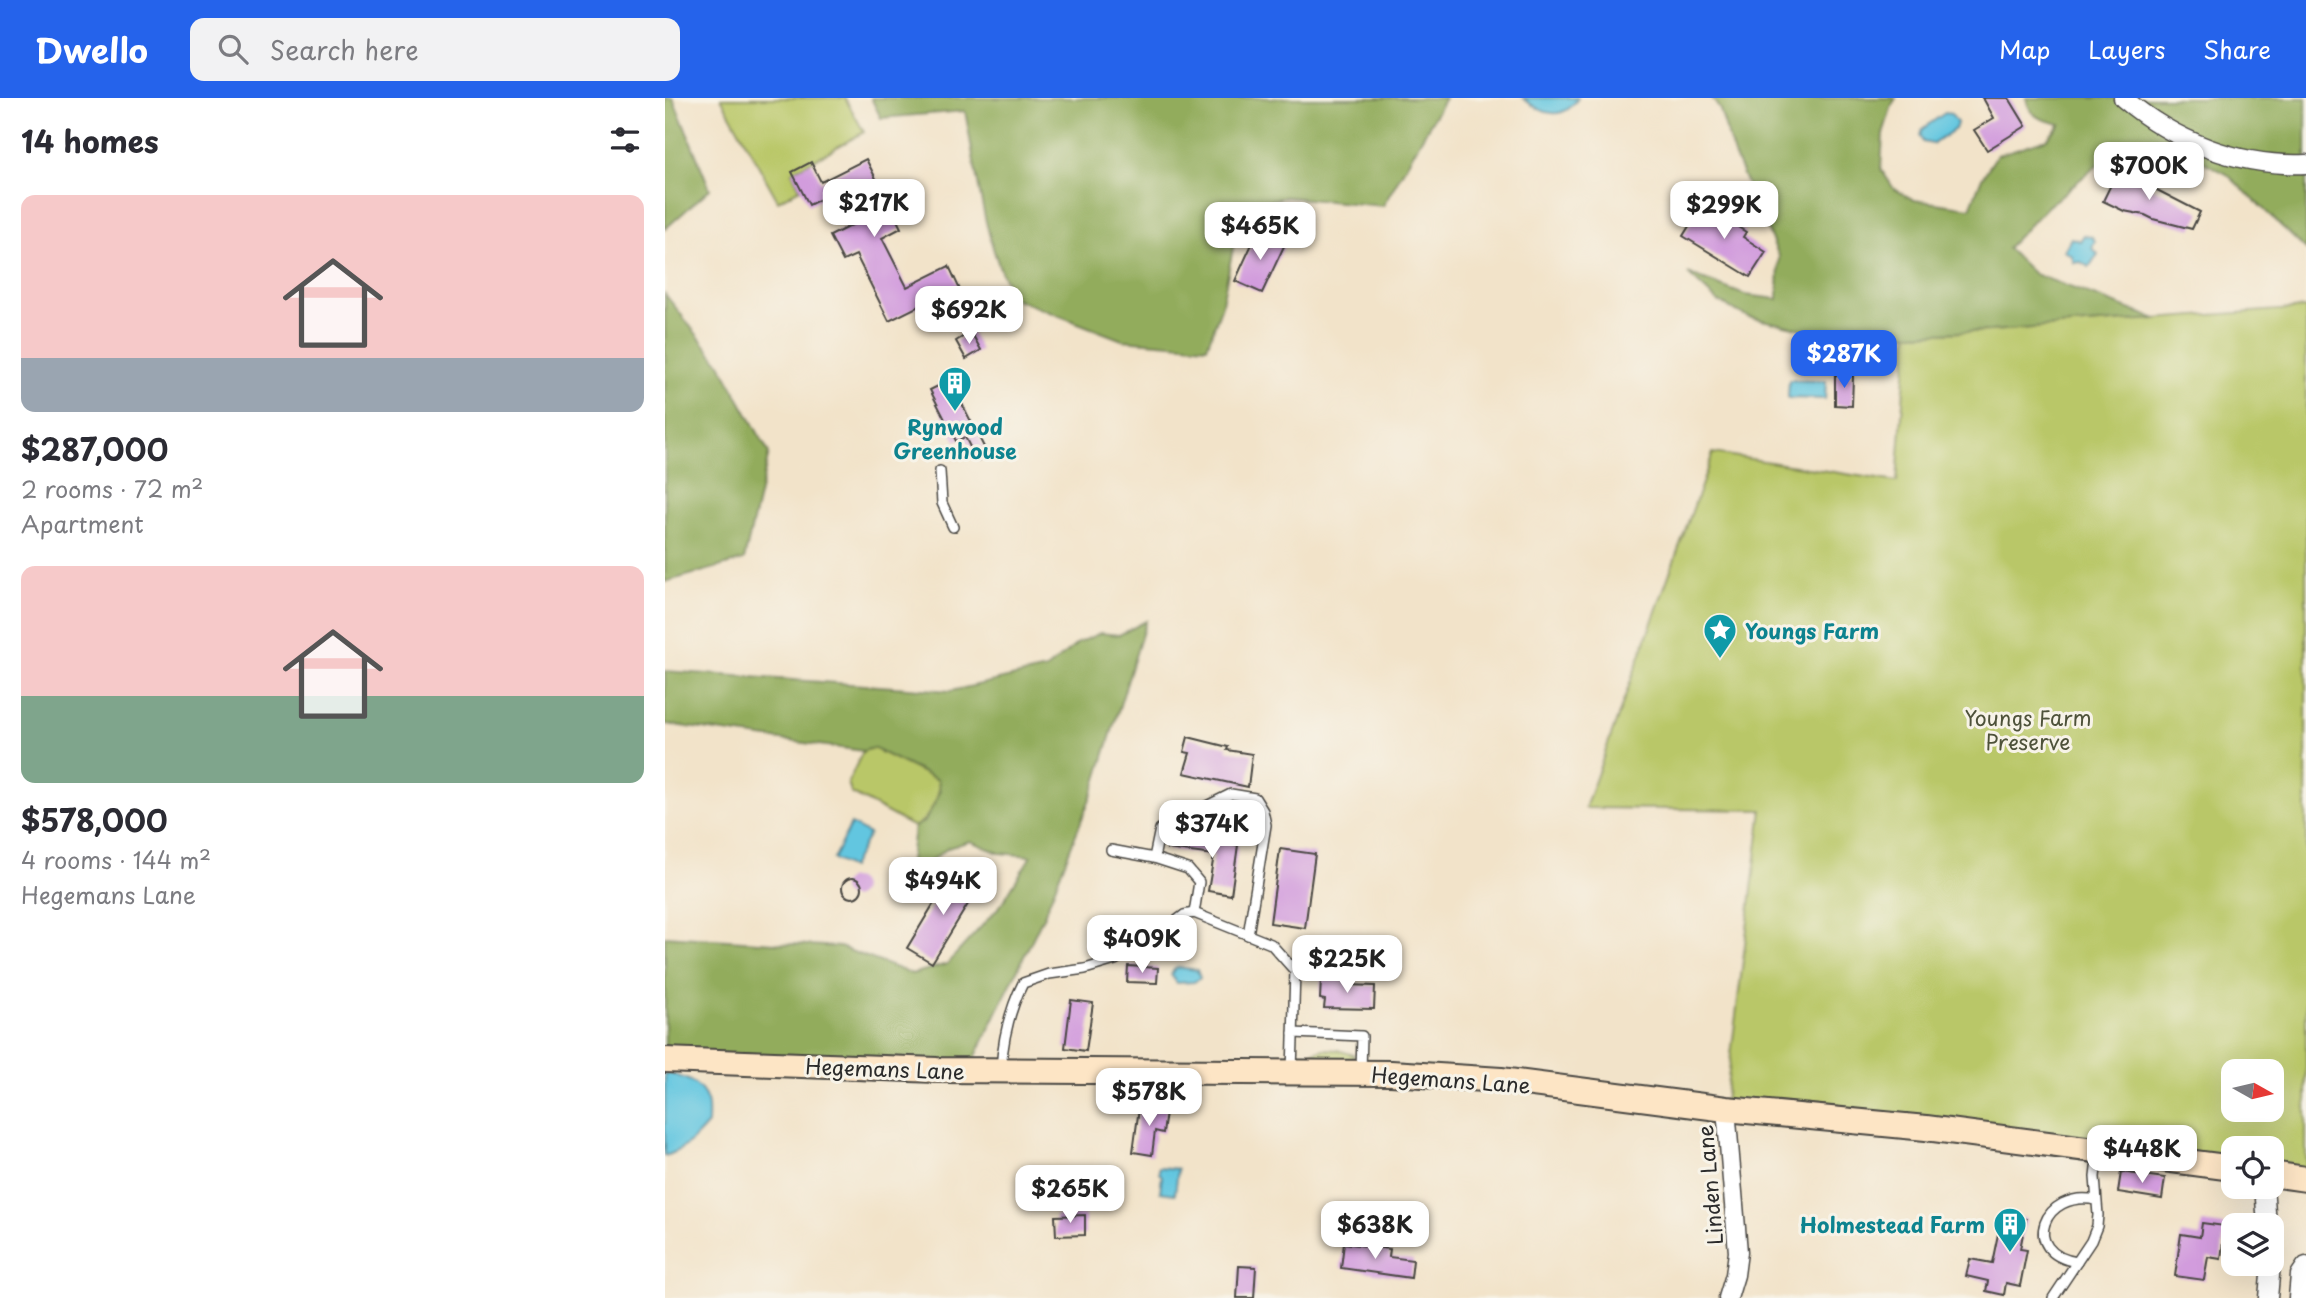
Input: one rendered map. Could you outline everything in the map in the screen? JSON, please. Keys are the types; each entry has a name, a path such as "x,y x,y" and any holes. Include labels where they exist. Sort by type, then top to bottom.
{"street":[{"path":"2123,98 2146,118 2187,141 2216,152 2239,158 2306,164"},
{"name":"Hegemans Lane","path":"665,1060 937,1070 1361,1073 1501,1080 1726,1109 1926,1128 2221,1166"},
{"name":"Linden Lane","path":"1726,1109 1738,1243 1735,1275 1727,1298"},
{"path":"2284,1176 2306,1180"},
{"path":"2298,1298 2300,1275 2306,1266"},
{"path":"2268,1298 2270,1276"}],"lane":[{"path":"940,471 941,503 953,527"},
{"path":"1154,858 1160,829 1231,794 1255,798 1263,811 1266,825 1248,935"},
{"path":"1111,849 1188,869 1199,883 1194,913"},
{"path":"1000,1071 1011,1006 1023,983 1049,974 1085,969 1115,960 1139,947 1184,915 1194,913 1271,944 1295,971 1292,1073"},
{"path":"1295,971 1318,964 1373,968"},
{"path":"1293,1033 1362,1036 1361,1073"},
{"path":"2053,1298 2091,1241 2097,1226 2095,1177 2098,1150"},
{"path":"2077,1262 2064,1260 2047,1245 2043,1235 2044,1222 2050,1211 2062,1205 2085,1198 2096,1200"}],"green space":[{"path":"665,98 673,98 710,189 665,229"},
{"path":"721,98 845,98 864,132 792,172 800,189 778,201"},
{"path":"871,98 1445,98 1383,206 1285,197 1241,208 1221,308 1207,347 1122,340 1013,298 988,231 965,111 881,118"},
{"path":"1712,98 1896,98 1883,134 1881,169 1894,189 1914,200 1970,208 1982,178 1997,155 2047,139 2060,124 2034,114 2026,98 2306,98 2306,250 2227,174 2167,143 2106,158 2047,207 2007,248 2034,274 2156,319 1990,331 1908,334 1865,332 1834,336 1748,317 1717,301 1688,274 1745,295 1778,299 1779,256 1734,155 1720,110"},
{"path":"665,294 720,364 769,453 744,560 665,582"},
{"name":"Youngs Farm Preserve","path":"2306,308 2306,1174 2284,1171 2284,1136 2221,1136 2221,1161 1725,1102 1762,810 1585,808 1713,453 1897,482 1908,334 1990,331"},
{"path":"1146,621 1095,786 1044,915 973,1062 665,1052 665,936 840,947 912,974 947,964 1001,905 1031,856 999,853 970,841 948,848 925,865 909,869 914,827 925,821 940,792 938,780 873,748 863,751 665,724 665,671 951,691 1046,669 1078,643 1100,633 1119,635"},
{"path":"873,748 938,780 938,794 933,807 914,827 851,793 848,782 863,751"},
{"path":"1324,1049 1354,1055 1354,1063 1313,1063 1310,1059 1313,1052"}],"water":[{"path":"1523,98 1578,98 1566,110 1552,113 1537,108"},
{"path":"1945,113 1951,114 1957,123 1955,129 1933,144 1923,142 1920,136 1922,129"},
{"path":"2084,235 2095,241 2092,248 2098,254 2089,267 2081,262 2074,263 2072,256 2064,251 2071,238 2080,241"},
{"path":"1789,380 1826,381 1825,399 1788,398"},
{"path":"851,824 869,834 851,868 833,859"},
{"path":"1178,967 1197,970 1200,978 1194,982 1177,983 1171,975"},
{"path":"665,1073 684,1078 700,1089 708,1103 708,1124 684,1147 665,1156"},
{"path":"1159,1167 1178,1169 1175,1194 1160,1192 1162,1176"}],"building":[{"path":"1983,98 2009,98 2026,126 1987,150 1974,130 1994,118"},
{"path":"866,159 901,228 882,238 907,287 949,266 962,294 947,302 943,294 889,321 856,255 843,261 830,236 858,222 842,188 809,205 792,172 811,162 821,182"},
{"path":"2118,170 2200,212 2192,229 2124,211 2103,201"},
{"path":"1702,205 1746,232 1743,237 1766,252 1750,277 1683,236"},
{"path":"1258,231 1285,244 1262,293 1235,281"},
{"path":"971,332 981,350 966,359 956,341"},
{"path":"1835,375 1853,376 1852,406 1835,405"},
{"name":"Rynwood Greenhouse","path":"950,380 988,455 977,461 965,437 956,441 930,390"},
{"path":"1188,737 1228,747 1227,750 1252,754 1248,787 1184,773 1190,753 1184,752"},
{"path":"1169,835 1238,845 1231,895 1208,891 1214,855 1167,849"},
{"path":"1280,849 1315,854 1305,928 1270,923"},
{"path":"954,870 979,886 932,963 907,948"},
{"path":"852,878 859,881 862,888 859,895 852,898 845,895 842,888 845,881"},
{"path":"1128,966 1158,968 1157,983 1127,982"},
{"path":"1321,979 1350,980 1349,985 1375,986 1374,1009 1324,1008 1325,1000 1320,999"},
{"path":"1071,1000 1093,1003 1086,1051 1065,1048"},
{"path":"1151,1104 1167,1106 1163,1133 1155,1131 1152,1155 1133,1152 1139,1108 1150,1110"},
{"path":"2121,1172 2165,1178 2162,1199 2118,1192"},
{"path":"1085,1215 1085,1235 1056,1236 1055,1216"},
{"name":"Holmestead Farm","path":"2002,1215 2026,1219 2020,1249 2027,1250 2020,1286 2006,1283 2004,1295 1986,1291 1988,1281 1966,1276 1970,1259 1992,1263"},
{"path":"2202,1223 2221,1225 2221,1259 2208,1257 2204,1280 2175,1276 2181,1234 2200,1237"},
{"path":"1344,1243 1390,1249 1389,1257 1413,1260 1411,1278 1341,1268"},
{"path":"1239,1266 1256,1267 1254,1298 1237,1298"}],"place":[{"name":"Rynwood Greenhouse","path":"955,413"},
{"name":"Youngs Farm","path":"1720,660"},
{"name":"Holmestead Farm","path":"2010,1254"}]}
